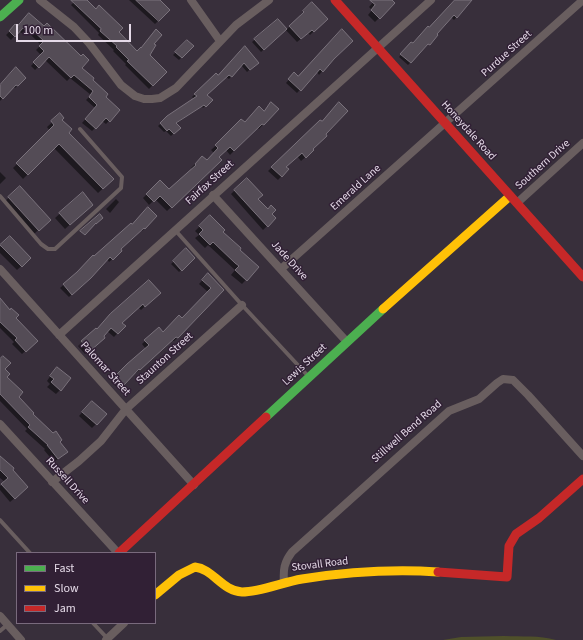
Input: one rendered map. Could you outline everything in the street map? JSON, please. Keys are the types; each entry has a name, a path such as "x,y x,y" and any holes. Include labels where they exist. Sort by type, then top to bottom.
{"street":[{"path":"0,17 19,0"},
{"path":"40,0 74,27 89,43 121,85 135,96 144,99 160,98 176,88 236,25 269,0"},
{"path":"191,0 220,41"},
{"name":"Honeydale Road","path":"335,0 583,277"},
{"name":"Fairfax Street","path":"59,334 431,0"},
{"name":"Purdue Street","path":"445,123 448,122 583,0"},
{"name":"Emerald Lane","path":"281,269 445,123"},
{"name":"Southern Drive","path":"517,203 583,143"},
{"name":"Jade Drive","path":"213,195 347,342"},
{"name":"Lewis Street","path":"119,552 194,485 347,342 510,196"},
{"name":"Palomar Street","path":"0,269 194,485"},
{"name":"Staunton Street","path":"52,482 79,461 100,441 126,408 242,305"},
{"name":"Stillwell Bend Road","path":"284,583 284,564 292,552 444,414 455,408 470,404 496,383 504,379 512,380 528,395 583,456"},
{"name":"Russell Drive","path":"0,424 117,552"},
{"name":"Stovall Road","path":"156,594 184,572 195,567 204,568 226,588 234,591 252,591 284,583 334,575 387,570 507,577 509,546 516,534 539,518 583,479"},
{"path":"0,616 21,640"},
{"path":"107,639 123,624"}],"lane":[{"path":"0,196 41,244 48,249 55,249 121,188 122,184 122,177 80,129"},
{"path":"175,229 309,378"},
{"path":"0,520 29,552"},
{"path":"0,631 7,624"},
{"path":"94,624 107,639"}],"green space":[{"path":"504,636 550,638 556,640 443,640 461,637"}],"building":[{"path":"71,0 87,0 96,9 99,5 123,28 119,32 137,51 156,29 162,35 154,44 156,45 150,55 167,72 153,86 127,61 129,60 116,47 117,46 100,31 101,29"},
{"path":"136,0 160,0 170,10 159,21"},
{"path":"370,0 392,0 395,3 380,19 371,10 375,5"},
{"path":"455,0 472,0 457,18 454,15 437,34 438,35 430,45 428,44 411,63 400,54 411,42 413,43"},
{"path":"312,2 328,19 314,32 312,30 301,39 289,26"},
{"path":"29,13 44,26 47,23 81,56 83,54 89,60 82,68 94,78 93,80 108,94 106,97 120,110 110,122 106,118 96,129 85,119 97,105 89,97 93,91 74,75 71,78 49,57 39,68 33,62 44,51 39,46 44,41 30,28 27,31 23,28 15,37 9,31 15,24 17,26"},
{"path":"278,19 287,29 264,50 254,39"},
{"path":"342,29 353,41 323,72 320,69 301,91 288,79 294,72 298,76"},
{"path":"187,40 194,46 182,58 175,52"},
{"path":"245,46 259,63 250,70 244,63 232,77 229,75 207,95 213,100 206,107 204,105 176,123 181,128 174,134 169,129 167,131 160,123 167,116 197,96 194,94 216,73 218,75"},
{"path":"16,67 26,78 18,86 16,85 3,99 0,96 0,85"},
{"path":"271,102 279,109 264,125 262,124 234,151 230,147 219,157 222,160 172,208 160,196 154,202 146,194 160,180 169,189 196,165 195,164 202,156 207,160 218,148 215,145 241,119 245,122 259,106 264,111"},
{"path":"339,102 348,111 306,158 302,153 286,167 289,169 282,177 271,167 320,120 322,121"},
{"path":"60,113 64,118 62,120 72,129 69,133 114,179 103,189 59,144 28,175 16,163 54,125 51,121"},
{"path":"247,178 263,195 258,199 268,209 271,205 276,210 272,214 276,218 268,227 234,190"},
{"path":"20,186 51,220 39,231 8,197"},
{"path":"83,192 93,205 70,225 59,213"},
{"path":"148,207 157,216 145,229 144,228 121,249 122,251 113,260 110,257 91,278 72,295 63,284 93,255 94,256 131,223 132,224"},
{"path":"100,214 103,218 85,235 80,231"},
{"path":"210,215 225,230 223,232 259,267 247,281 235,270 239,266 213,242 210,245 199,234 203,230 199,226"},
{"path":"10,236 31,258 22,267 0,245"},
{"path":"186,248 195,258 182,271 173,261"},
{"path":"208,273 224,290 178,338 176,337 140,370 139,369 123,386 114,377 149,345 144,340 159,327 163,332 179,315 182,318 211,288 202,280"},
{"path":"149,280 161,293 145,307 143,304 122,323 126,326 118,334 111,328 104,336 105,338 90,351 81,341 96,328 97,329 110,314"},
{"path":"0,298 10,310 11,308 19,315 16,318 38,341 26,352 15,340 17,338 0,322"},
{"path":"3,356 11,363 5,369 10,374 7,377 23,392 19,397 34,413 33,414 53,433 56,431 62,440 60,442 68,452 58,459 48,445 28,427 30,425 0,394 0,359"},
{"path":"57,367 71,378 61,391 51,382 54,379 50,376"},
{"path":"92,401 107,414 97,425 82,412"},
{"path":"0,456 14,468 13,470 28,487 15,499 1,484 8,478 0,470"}],"traffic: fast":[{"path":"0,17 19,0"},
{"path":"266,417 383,309"}],"traffic: slow":[{"path":"383,309 510,196"},
{"path":"156,594 179,575 195,567 207,572 229,588 242,592 249,592 302,579 336,575 387,571 438,572"}],"traffic: jam":[{"path":"335,0 583,277"},
{"path":"120,552 266,417"},
{"path":"438,572 507,577 509,546 516,534 539,518 583,479"}]}
